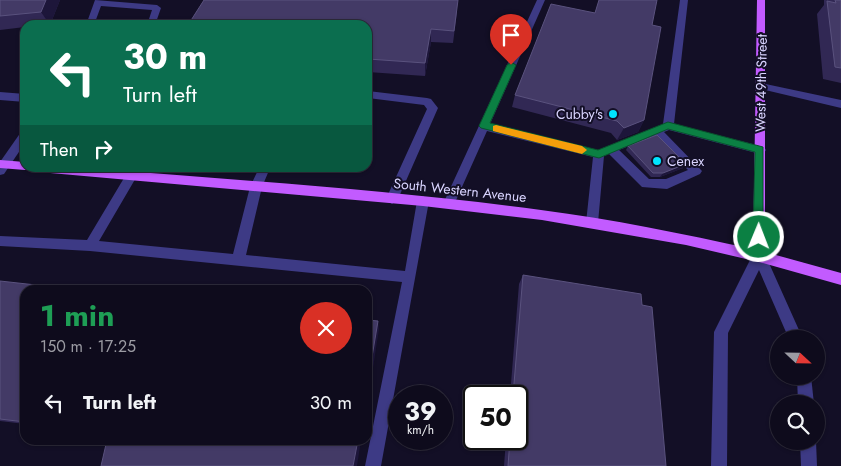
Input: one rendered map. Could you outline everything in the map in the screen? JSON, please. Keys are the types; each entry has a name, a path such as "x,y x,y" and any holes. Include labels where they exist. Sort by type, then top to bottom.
{"main road":[{"name":"West 49th Street","path":"759,256 761,0"},
{"path":"2,166 20,166"},
{"name":"South Western Avenue","path":"102,172 423,201 592,223 759,256 841,279"}],"street":[{"path":"449,204 541,0"},
{"path":"668,126 684,0"},
{"path":"92,20 98,1 157,8 153,20"},
{"path":"761,86 841,104"},
{"path":"372,95 427,102 432,108 392,199"},
{"path":"0,96 20,98"},
{"path":"484,126 599,154 668,126 760,150"},
{"path":"612,150 637,168 646,184 667,184 696,171 675,154 656,131"},
{"path":"2,166 20,142"},
{"path":"592,223 599,154"},
{"path":"238,261 256,187 262,172"},
{"path":"90,246 131,176"},
{"path":"373,466 423,201"},
{"path":"0,241 90,246 410,277"},
{"name":"West 49th Street","path":"759,256 792,330"},
{"name":"West 49th Street","path":"719,466 721,332 759,256"},
{"path":"808,450 809,466"}],"building":[{"path":"0,0 46,0 41,12 0,16"},
{"path":"204,0 458,0 454,31 431,29 425,63 372,59 372,20 191,20"},
{"path":"599,0 657,0 652,25 661,27 644,120 624,128 617,121 515,95 551,4 595,13"},
{"path":"835,0 841,0 841,68 835,67 827,1 836,3"},
{"name":"Cenex","path":"657,135 686,164 663,173 653,173 628,146"},
{"path":"523,275 641,294 642,305 652,307 666,466 508,466 509,450 528,450 528,385 514,385"},
{"path":"0,281 36,285 20,285 20,421 0,419"},
{"path":"372,320 378,321 372,357"},
{"path":"106,445 357,445 353,466 101,466"}],"slow traffic":[{"path":"496,129 582,150"}],"place":[{"name":"Cubby's","path":"613,114"},
{"name":"Cenex","path":"657,161"}],"route":[{"path":"511,65 484,126 599,154 668,126 760,150 759,237"}]}
